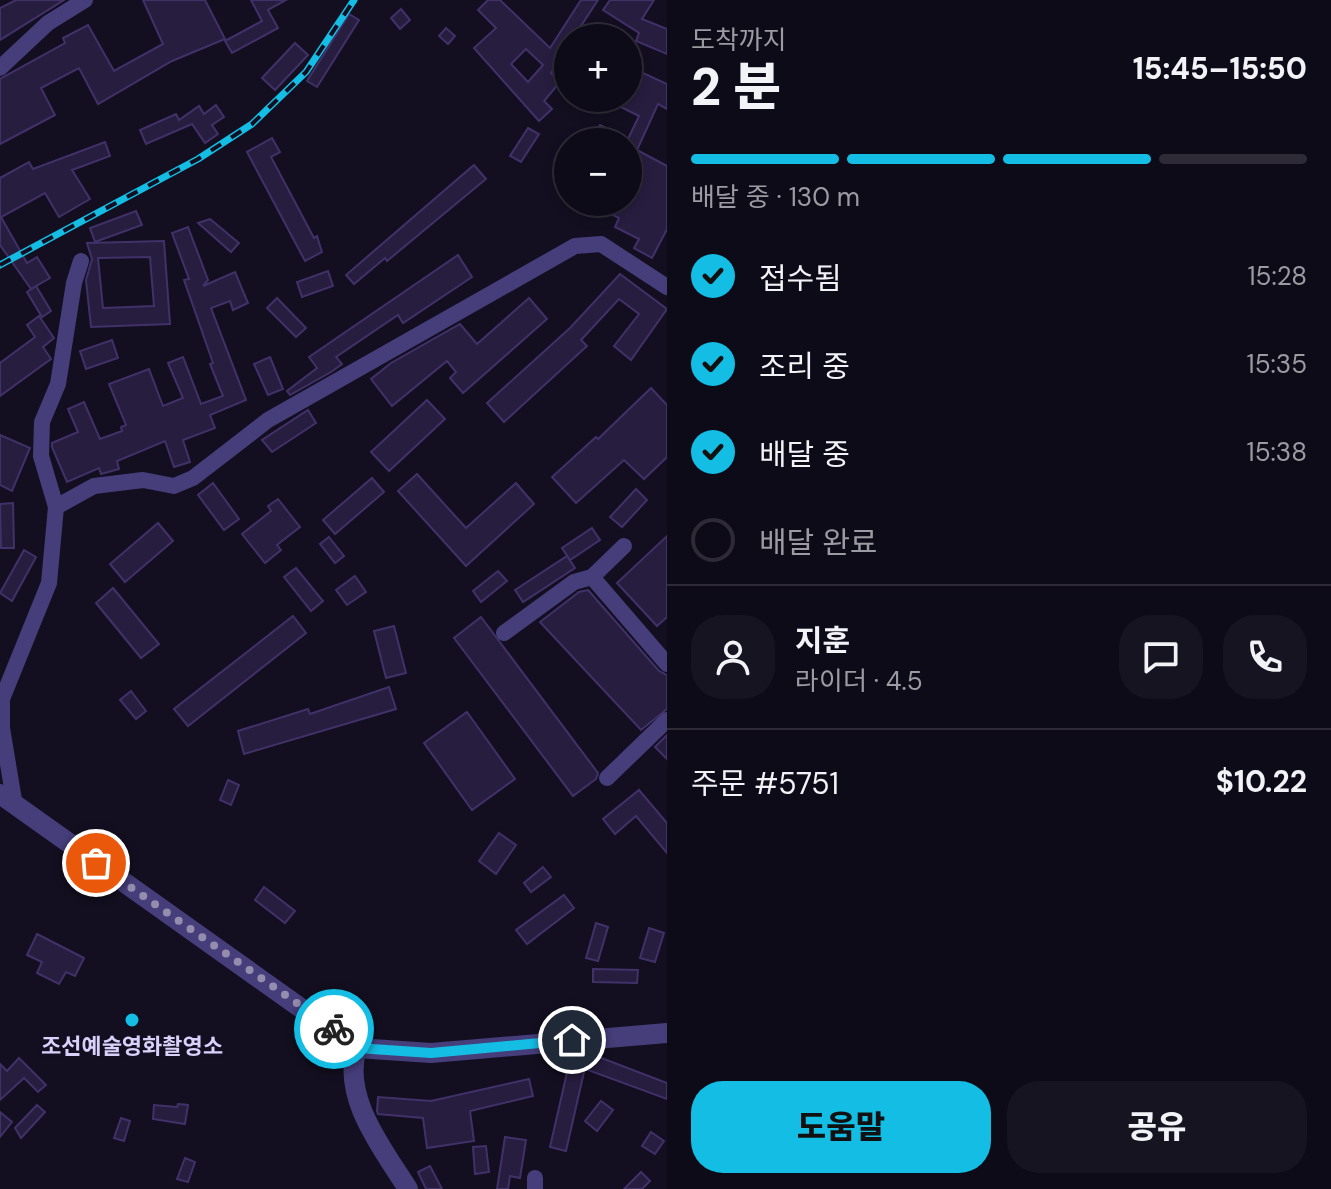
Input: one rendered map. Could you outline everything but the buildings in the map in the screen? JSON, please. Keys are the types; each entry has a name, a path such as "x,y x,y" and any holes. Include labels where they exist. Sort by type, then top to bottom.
{"street":[{"path":"0,68 48,23 85,0"},
{"path":"56,507 94,486 143,480 174,486 193,478 268,420 575,246 601,244 667,287"},
{"path":"81,261 74,283 58,384 42,422 41,456 56,507 49,583 2,699 8,800 357,1048 431,1053 667,1033"},
{"path":"504,633 574,582 592,577 624,546"},
{"path":"592,577 667,664"},
{"path":"607,778 667,720"},
{"path":"357,1048 351,1064 360,1108 408,1189"}],"railway":[{"path":"0,265 198,159 252,124 306,72 354,0"}],"way so far":[{"path":"96,863 334,1029"}],"place":[{"name":"조선예술영화촬영소","path":"132,1020"}],"route":[{"path":"334,1029 357,1048 431,1053 572,1040"}]}
